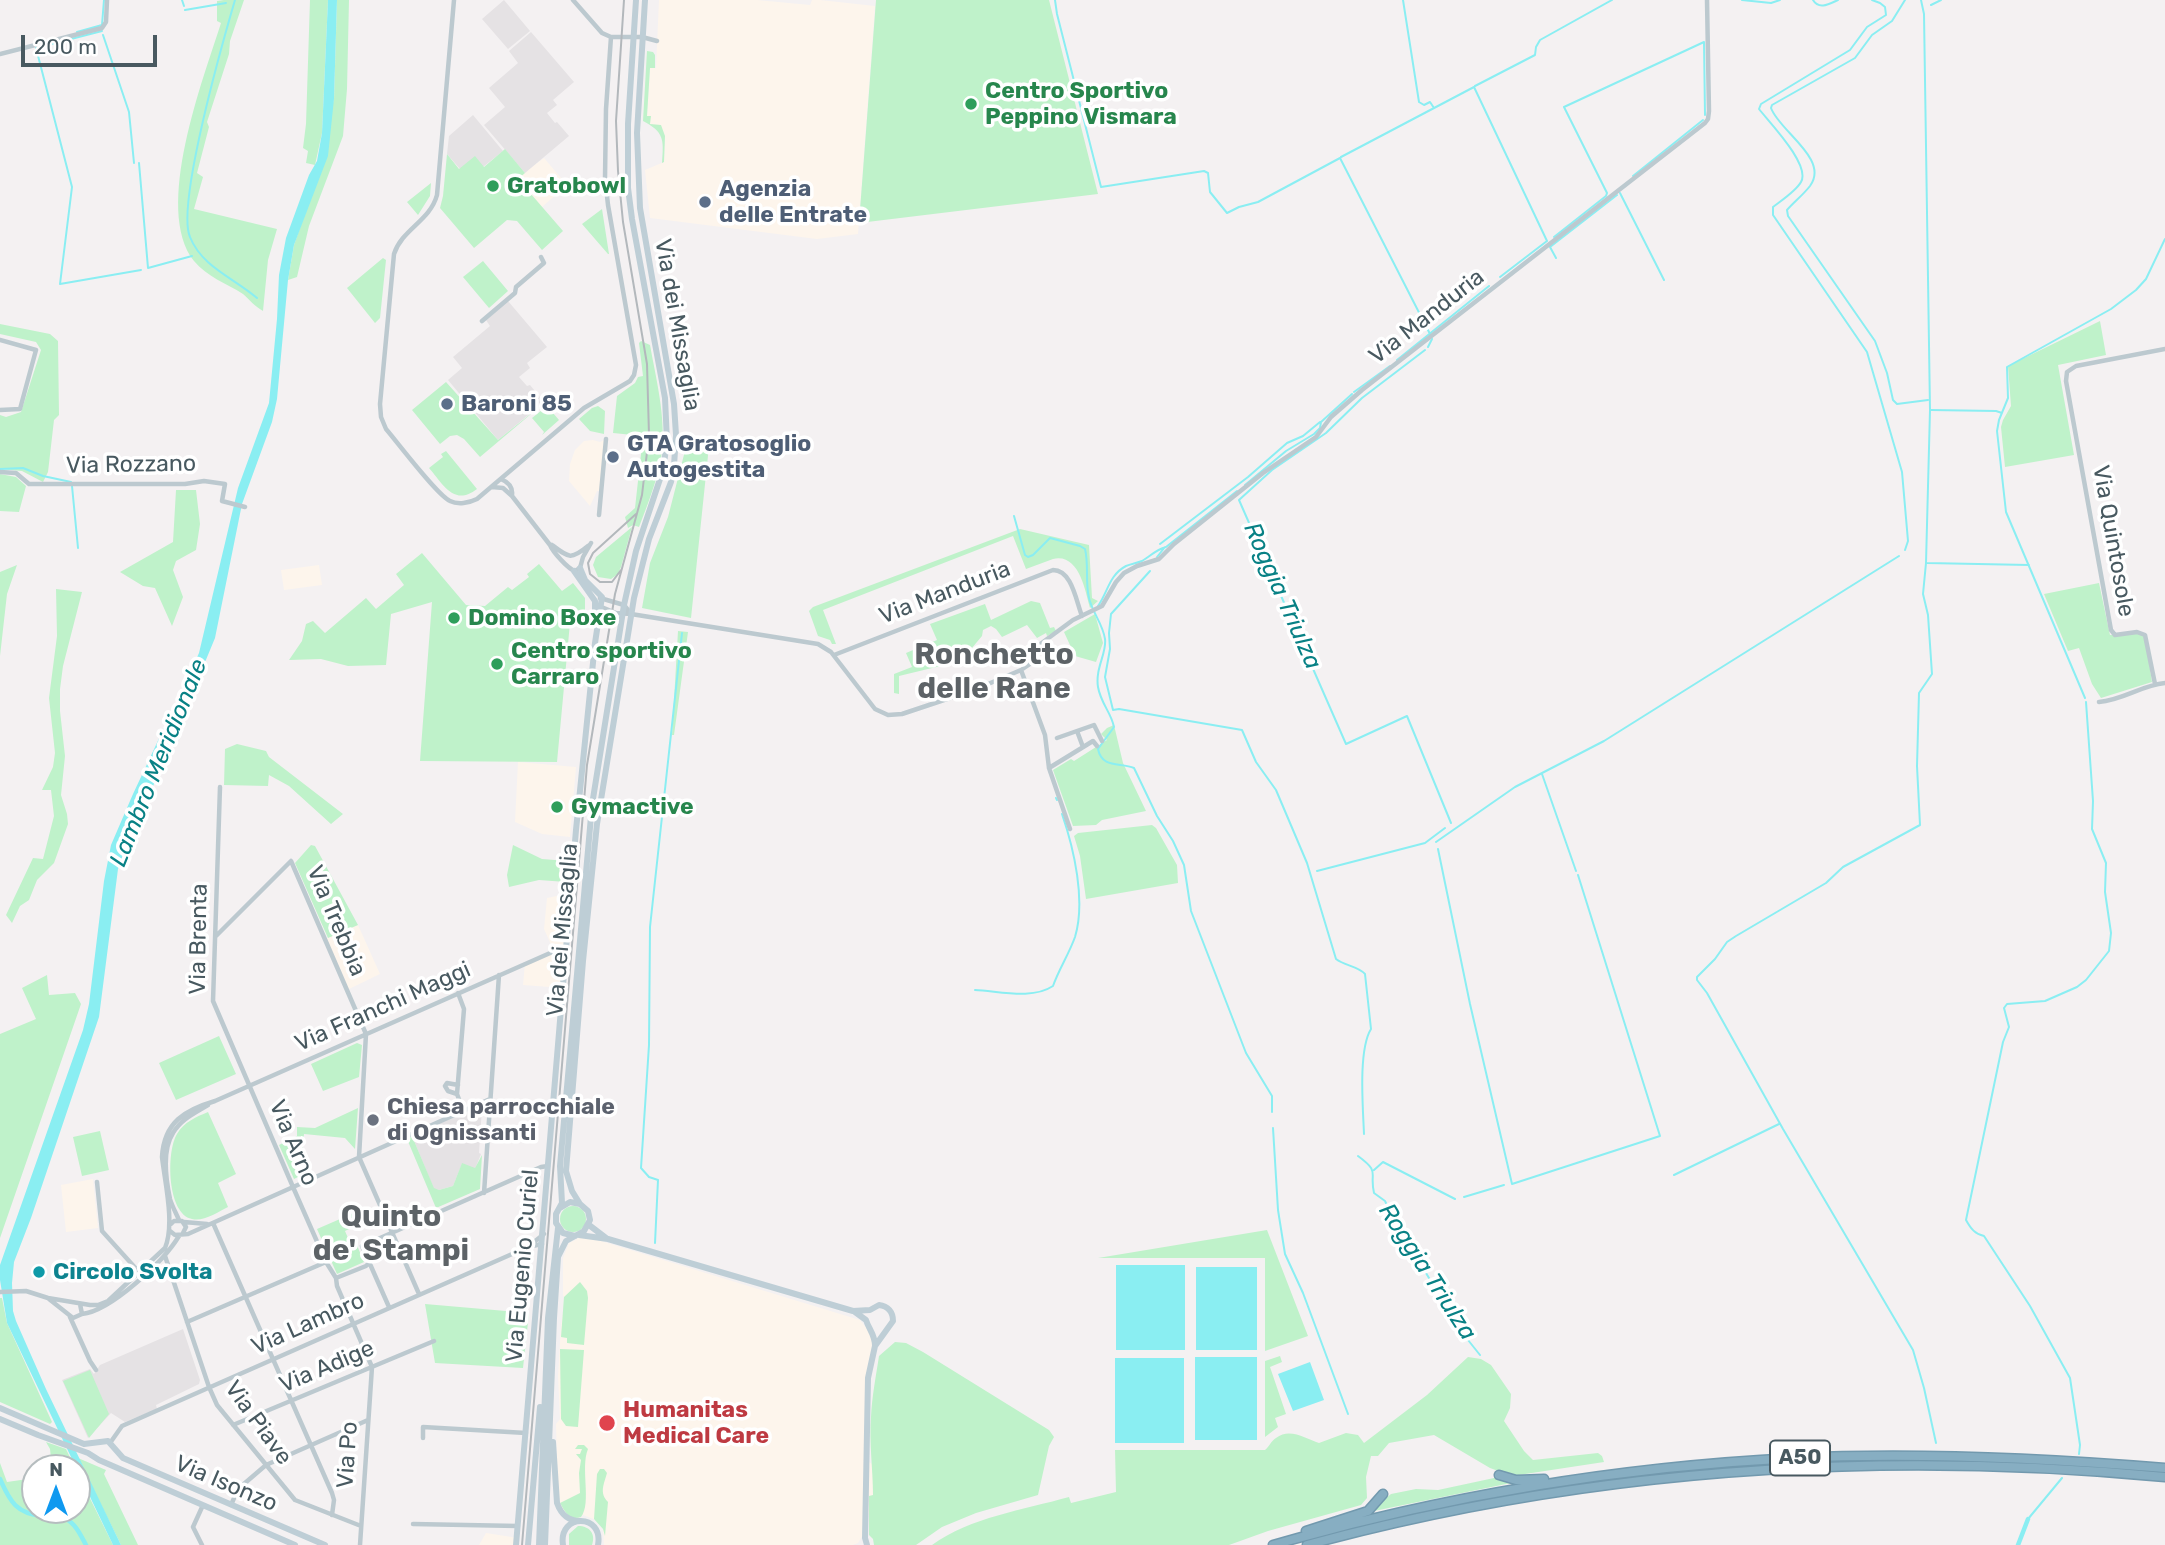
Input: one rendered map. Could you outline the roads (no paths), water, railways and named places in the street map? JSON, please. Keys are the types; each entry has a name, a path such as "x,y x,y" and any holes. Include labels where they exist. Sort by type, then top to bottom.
{"highway":[{"name":"A50","path":"1273,1545 1437,1504 1556,1481 1735,1462 1880,1455 2078,1461 2165,1468"},
{"name":"A50","path":"1307,1545 1388,1524 1520,1497 1592,1486 1743,1471 1821,1466 1973,1467 2165,1477"},
{"path":"1499,1475 1525,1480 1607,1474"},
{"path":"1273,1545 1316,1527 1368,1511 1383,1494"}],"main road":[{"name":"Via dei Missaglia","path":"558,1228 556,1219 562,1196 560,1166 591,813 622,614 636,551 663,470 667,442 665,398 628,188 627,150 636,0"},
{"name":"Via dei Missaglia","path":"589,1225 589,1213 570,1187 566,1171 597,824 631,614 649,539 671,482 676,435 674,404 640,208 637,133 645,0"},
{"path":"578,567 599,602"},
{"name":"Via Eugenio Curiel","path":"516,1545 566,946 599,602"},
{"path":"560,1208 568,1203 580,1204"},
{"path":"578,1235 589,1225 608,1239"},
{"path":"558,1228 567,1235 608,1239 853,1311 866,1320 873,1331 875,1346 866,1400 866,1542 859,1545"},
{"name":"Via Eugenio Curiel","path":"539,1545 546,1360 558,1228"},
{"name":"Via Eugenio Curiel","path":"545,1545 558,1257 566,1241 578,1235"},
{"path":"853,1311 870,1310 879,1305 891,1312 893,1321 875,1346"},
{"path":"866,1320 870,1310"},
{"path":"873,1331 884,1332"},
{"path":"528,1545 546,1360"},
{"path":"0,1408 84,1444 104,1441 110,1443 114,1451 113,1457 104,1461 0,1419"},
{"path":"554,1411 554,1453 559,1510 566,1518 589,1523 596,1529 598,1545"},
{"path":"97,1458 94,1448 98,1443"},
{"name":"Via Isonzo","path":"114,1451 123,1458 325,1545"},
{"name":"Via Isonzo","path":"104,1461 295,1545"},
{"path":"561,1544 569,1525 580,1521"}],"street":[{"path":"0,54 102,28 106,22 107,0"},
{"path":"454,0 437,195 430,211 400,240 394,254 380,413 386,429 446,499 454,503 477,499 584,408 628,383 634,375 636,365 608,205 606,178 606,109 611,37"},
{"path":"573,0 602,33 611,37 634,36 657,41"},
{"name":"Via Manduria","path":"1021,670 1030,664 1037,646 1073,620 1094,611 1104,603 1114,584 1124,573 1159,559 1263,473 1319,434 1331,417 1362,390 1705,123 1709,111 1707,0"},
{"path":"482,321 544,263 541,257"},
{"path":"0,340 36,351 20,410 0,410"},
{"name":"Via Quintosole","path":"2155,684 2147,637 2141,632 2115,635 2111,630 2066,381 2067,372 2076,366 2165,349"},
{"path":"599,515 606,439"},
{"path":"508,484 510,471"},
{"name":"Via Rozzano","path":"0,472 16,473 29,484 185,484 204,481 225,484 222,501 245,507"},
{"path":"501,479 513,491 512,496"},
{"path":"501,479 503,488 569,569 578,567 592,543 566,563"},
{"path":"492,487 503,488"},
{"path":"550,545 572,556 578,567"},
{"name":"Via Manduria","path":"834,655 1053,570 1062,571 1066,576 1082,616"},
{"path":"599,602 624,605 631,614"},
{"path":"599,602 622,614 822,646 834,655 878,712 888,715 899,715 974,690 1021,670 1045,735 1049,768 1070,829"},
{"path":"2099,702 2165,683"},
{"path":"1057,738 1094,725 1102,741"},
{"path":"1077,731 1083,747"},
{"path":"1049,768 1093,741 1097,746"},
{"name":"Via Brenta","path":"220,787 213,1001 250,1085"},
{"name":"Via Trebbia","path":"215,937 291,861 366,1034"},
{"name":"Via Franchi Maggi","path":"181,1221 171,1200 167,1170 168,1146 173,1133 183,1121 215,1101 250,1085 566,946"},
{"path":"484,1193 499,974"},
{"path":"458,993 464,1009 457,1094 463,1110"},
{"path":"366,1034 359,1157 419,1294"},
{"path":"457,1094 448,1091 445,1086 447,1083 458,1085"},
{"name":"Via Arno","path":"250,1085 326,1262 336,1278 372,1367"},
{"path":"170,1231 175,1235 188,1234 490,1099"},
{"name":"Via Franchi Maggi","path":"171,1224 162,1146 168,1131 178,1118 195,1107 215,1101"},
{"path":"389,1307 362,1246 548,1166"},
{"path":"97,1182 102,1231 140,1274"},
{"path":"70,1317 106,1307 165,1248 171,1224 181,1221 210,1223"},
{"path":"0,1292 26,1291 48,1298 99,1305 108,1301 165,1256 186,1227 181,1221"},
{"path":"210,1223 332,1493 332,1515"},
{"path":"528,1247 544,1234"},
{"path":"528,1247 543,1244"},
{"path":"528,1247 542,1254"},
{"name":"Via Lambro","path":"110,1443 122,1426 528,1247"},
{"name":"Via Piave","path":"165,1256 217,1405 295,1500 360,1525"},
{"path":"187,1322 326,1262"},
{"path":"336,1278 369,1263"},
{"path":"48,1298 70,1317 96,1370"},
{"path":"66,1312 66,1306 72,1301"},
{"path":"76,1331 81,1315 80,1304"},
{"name":"Via Adige","path":"233,1425 434,1340"},
{"name":"Via Po","path":"360,1545 372,1367"},
{"path":"231,1505 238,1489 266,1465 368,1420"},
{"path":"423,1438 423,1427 527,1433"},
{"path":"202,1545 193,1527 203,1505"},
{"path":"413,1524 519,1526"}],"water":[{"name":"Lambro Meridionale","path":"328,0 337,0 334,99 328,156 294,245 288,280 277,399 272,422 242,504 215,638 118,869 99,1017 14,1262 13,1311 77,1454 70,1454 7,1323 0,1265 83,1030 111,845 199,653 238,488 269,403 279,275 286,238 309,175 317,161 322,133"},
{"path":"1116,1265 1185,1265 1185,1350 1116,1350"},
{"path":"1196,1267 1257,1267 1257,1350 1196,1350"},
{"path":"1195,1357 1257,1357 1257,1440 1195,1440"},
{"path":"1115,1358 1184,1358 1184,1443 1115,1443"},
{"path":"1310,1362 1324,1400 1293,1411 1278,1374"},
{"path":"91,1483 121,1545 113,1545 91,1499"}],"waterway":[{"path":"77,32 102,25 104,0"},
{"path":"182,0 184,6"},
{"path":"235,0 203,122 189,192 187,219 190,237 202,256 257,298"},
{"name":"Roggia Triulza","path":"1055,0 1101,187 1204,171 1208,173 1210,192 1227,213 1258,202 1340,158 1430,334"},
{"path":"1403,0 1419,102 1424,105 1430,102 1434,108"},
{"name":"Roggia Triulza","path":"1475,86 1535,55 1540,40 1612,0"},
{"path":"1742,0 1771,3 1780,0"},
{"path":"1813,0 1818,5 1838,0"},
{"path":"1872,0 1885,7 1886,15 1867,27 1850,50 1761,104 1759,109 1795,155 1802,175 1796,189 1773,207 1773,215 1867,352 1902,472 1908,541 1905,550"},
{"path":"1905,0 1892,21 1872,35 1855,58 1771,108 1809,156 1813,166 1814,176 1810,186 1787,210 1788,216 1875,341 1887,373 1893,400 1897,404 1928,400"},
{"path":"1921,0 1924,14 1930,410 1923,594 1928,615 1932,674 1919,693 1917,766 1920,825 1843,867 1826,883 1727,942 1697,980 1913,1350 1936,1443"},
{"path":"1931,5 1941,0"},
{"path":"185,10 226,3"},
{"path":"102,31 36,48 72,187 60,284 141,270"},
{"path":"103,35 129,112 134,163"},
{"path":"1554,237 1607,193 1564,107 1704,42 1705,115"},
{"name":"Roggia Triulza","path":"1341,157 1474,87 1547,241 1500,277"},
{"path":"1633,176 1703,120"},
{"path":"139,163 148,268 192,256"},
{"path":"1620,193 1664,280"},
{"path":"1556,258 1550,247 1617,195"},
{"path":"2085,698 2006,512 1997,431 2008,398 2007,367 2111,309 2136,290 2146,279 2165,239"},
{"name":"Roggia Triulza","path":"1397,360 1489,286"},
{"name":"Roggia Triulza","path":"1428,347 1432,339"},
{"name":"Roggia Triulza","path":"1425,350 1362,398 1326,433 1272,470 1239,500 1346,744 1407,716 1451,823"},
{"name":"Roggia Triulza","path":"1354,392 1390,366"},
{"path":"1245,485 1286,451 1314,434 1320,428 1321,422 1352,394"},
{"path":"1931,410 2002,413"},
{"path":"1160,544 1248,477 1287,443 1303,436 1320,422"},
{"path":"0,469 23,468 71,482"},
{"path":"72,486 78,548"},
{"path":"1098,606 1112,579 1120,570 1166,547 1237,491"},
{"path":"1014,516 1025,555 1028,557 1050,538 1085,549 1089,598 1105,639 1098,687 1114,727 1098,749 1103,760 1134,768 1157,816 1173,841 1184,865 1191,911 1246,1053 1272,1096 1272,1112"},
{"path":"1157,557 1165,547"},
{"path":"1436,842 1515,787 1604,741 1899,556"},
{"path":"1927,563 2029,565"},
{"path":"1150,571 1111,614 1110,649 1105,677 1113,710 1242,730 1256,762 1276,790 1307,863 1336,959 1365,974 1371,1029 1363,1065 1364,1134"},
{"path":"655,1243 658,1180 649,1177 641,1168 649,1045 650,927 682,633"},
{"path":"2079,1454 2070,1378 2030,1306 1984,1236 1974,1231 1966,1220 2003,1042 2009,1027 2004,1008 2007,1004 2045,1001 2077,987 2109,951 2111,933 2105,892 2106,863 2092,829 2093,801 2086,702"},
{"path":"1542,774 1576,871"},
{"path":"975,990 1025,994 1053,986 1075,937 1079,908 1077,875 1062,814"},
{"name":"Roggia Triulza","path":"1317,871 1425,843 1445,828"},
{"path":"1438,849 1470,1004 1512,1184 1660,1136 1578,875"},
{"path":"1674,1175 1779,1124"},
{"path":"1273,1128 1278,1210 1285,1254 1303,1293 1348,1414"},
{"name":"Roggia Triulza","path":"1358,1156 1372,1169 1374,1193 1385,1201 1460,1330 1480,1355"},
{"path":"1374,1170 1383,1162 1455,1199"},
{"path":"1464,1197 1504,1185"},
{"path":"2028,1519 2062,1478"},
{"path":"0,1479 15,1505 27,1513 70,1521 86,1545"},
{"path":"2018,1545 2028,1519"}],"tram line":[{"path":"522,1545 587,765 615,594 642,495 649,435 647,364 623,222 618,171 616,121 624,0"},
{"path":"621,570 612,582 600,582 590,574 588,563 593,553 636,514"}],"place":[{"name":"Centro Sportivo Peppino Vismara","path":"971,104"},
{"name":"Gratobowl","path":"493,186"},
{"name":"Agenzia delle Entrate","path":"705,202"},
{"name":"Baroni 85","path":"447,404"},
{"name":"GTA Gratosoglio Autogestita","path":"613,457"},
{"name":"Domino Boxe","path":"454,618"},
{"name":"Centro sportivo Carraro","path":"497,664"},
{"name":"Gymactive","path":"557,807"},
{"name":"Chiesa parrocchiale di Ognissanti","path":"373,1120"},
{"name":"Circolo Svolta","path":"39,1272"},
{"name":"Humanitas Medical Care","path":"607,1423"}],"district":[{"name":"Ronchetto delle Rane","path":"994,672"},
{"name":"Quinto de' Stampi","path":"391,1234"}]}
